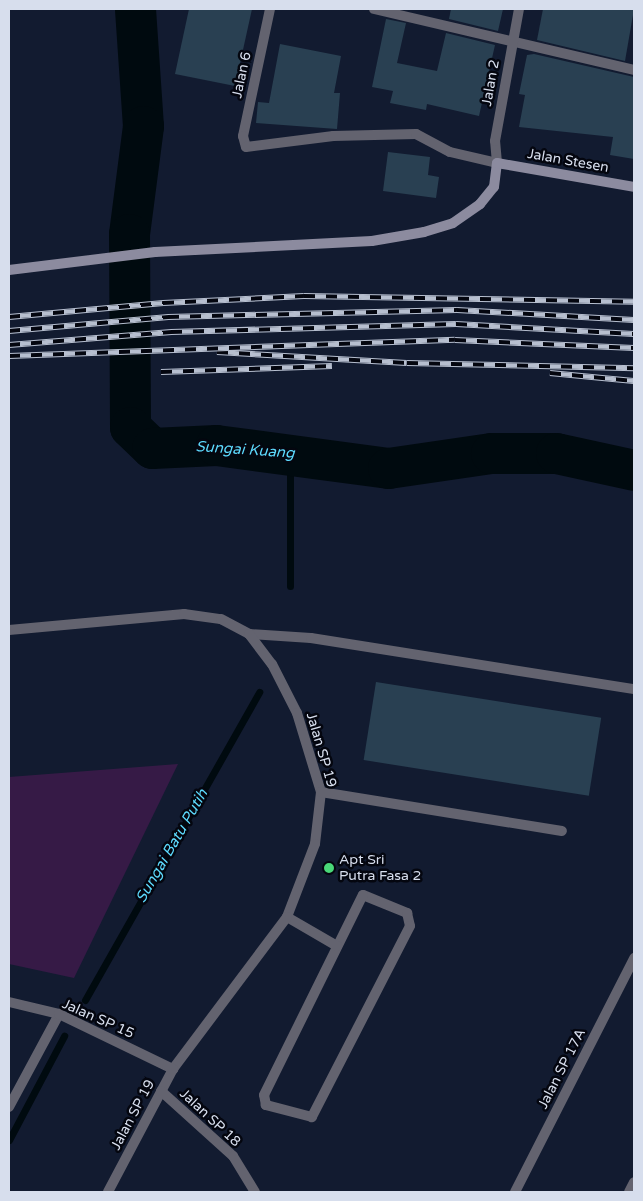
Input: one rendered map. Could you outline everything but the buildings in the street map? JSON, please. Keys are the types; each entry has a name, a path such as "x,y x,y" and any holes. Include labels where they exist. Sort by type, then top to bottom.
{"main road":[{"name":"Jalan Stesen","path":"497,163 634,187"},
{"path":"9,270 71,260 156,252 372,242 424,232 453,223 480,204 494,186 497,163"}],"street":[{"name":"Jalan 6","path":"270,9 243,136 246,147 333,136 416,134 450,152 497,163"},
{"path":"374,9 512,44 634,70"},
{"name":"Jalan 2","path":"497,163 495,140 519,9"},
{"name":"Jalan SP 19","path":"9,630 184,614 221,619 249,634 272,664 297,713 321,792 315,844 287,917 172,1068 108,1192"},
{"path":"249,634 311,638 634,689"},
{"path":"321,792 562,831"},
{"path":"364,896 412,919 318,1110 312,1117 304,1118 262,1101 337,946 364,896"},
{"path":"287,917 337,946"},
{"name":"Jalan SP 17A","path":"515,1192 634,958"},
{"name":"Jalan SP 15","path":"9,1002 59,1014 172,1068"},
{"path":"9,1107 59,1014"},
{"name":"Jalan SP 18","path":"161,1091 233,1156 255,1192"},
{"path":"629,1192 634,1182"}],"shaded area":[{"path":"178,764 74,978 9,964 9,777"}],"waterway":[{"name":"Sungai Kuang","path":"135,9 143,126 129,234 130,427 152,448 216,445 388,468 491,453 556,453 634,470"},
{"name":"Sungai Batu Putih","path":"290,453 290,586"},
{"name":"Sungai Batu Putih","path":"85,1000 259,692"},
{"name":"Sungai Batu Putih","path":"9,1140 64,1036"}],"railway":[{"path":"9,317 163,303 304,296 634,302"},
{"path":"9,331 168,317 457,310 634,320"},
{"path":"9,345 171,332 456,324 634,334"},
{"path":"9,356 455,340 634,348"},
{"path":"217,352 407,363 634,368"},
{"path":"161,372 332,366"},
{"path":"550,373 634,381"}],"place":[{"name":"Apt Sri Putra Fasa 2","path":"329,868"}]}
